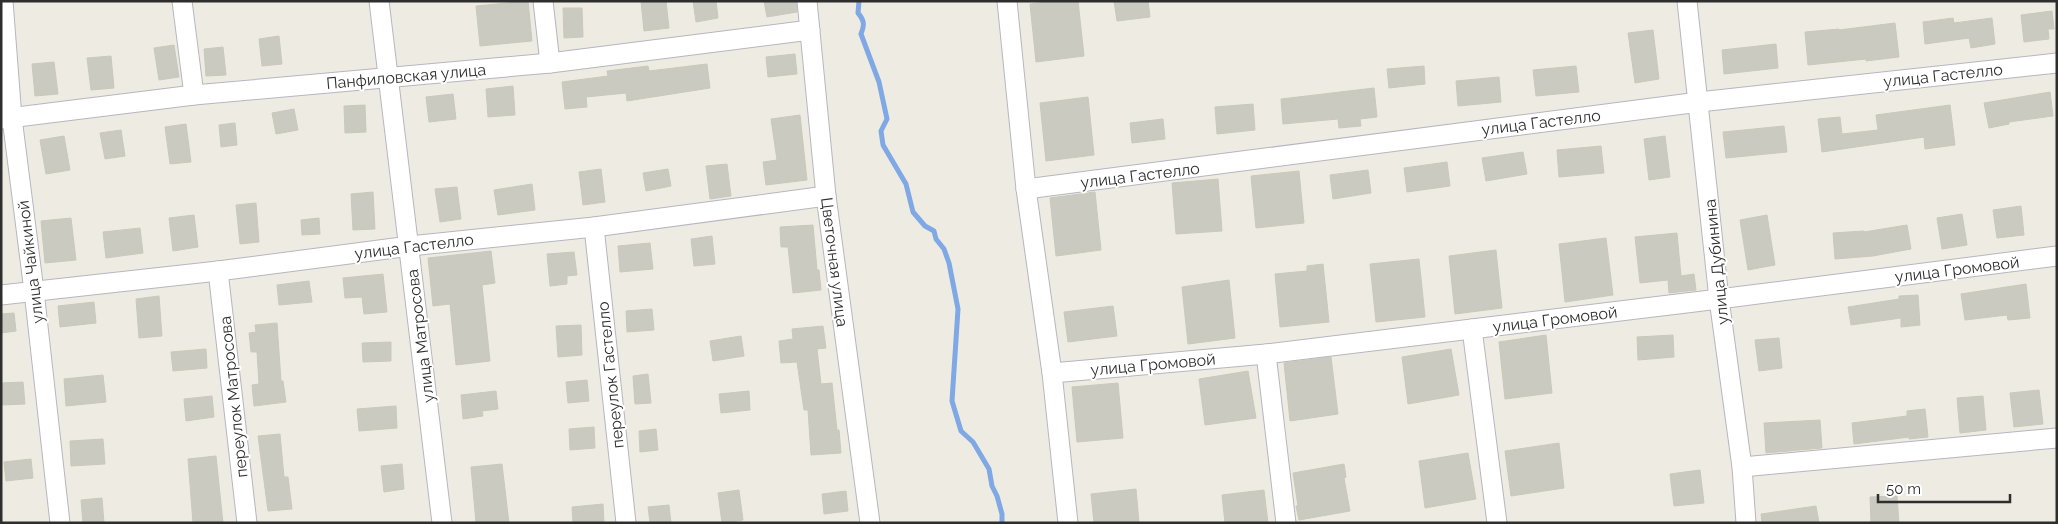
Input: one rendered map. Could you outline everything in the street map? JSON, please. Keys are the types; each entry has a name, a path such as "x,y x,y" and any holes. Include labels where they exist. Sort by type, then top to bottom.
{"street":[{"name":"улица Чайкиной","path":"3,1 7,119 34,291 60,523"},
{"path":"182,1 194,95"},
{"name":"улица Матросова","path":"379,1 442,523"},
{"path":"543,1 550,63"},
{"name":"Цветочная улица","path":"807,1 826,196 870,523"},
{"path":"1007,1 1026,189 1052,373 1068,523"},
{"name":"улица Дубинина","path":"1687,1 1719,299 1742,467 1746,523"},
{"name":"Панфиловская улица","path":"7,119 194,95 550,63 810,30"},
{"name":"улица Гастелло","path":"1026,189 1699,102 2057,63"},
{"name":"улица Гастелло","path":"1,295 218,271 410,246 594,227 826,196"},
{"name":"переулок Гастелло","path":"594,227 626,523"},
{"name":"улица Громовой","path":"1052,373 1266,354 1472,330 2057,256"},
{"name":"переулок Матросова","path":"218,271 247,523"},
{"path":"1472,330 1497,523"},
{"path":"1266,354 1286,523"},
{"path":"1742,467 2057,438"}],"building":[{"path":"528,1 532,41 480,46 476,6"},
{"path":"641,1 666,1 669,28 644,31"},
{"path":"693,1 716,1 718,18 696,22"},
{"path":"764,1 796,1 797,12 767,17"},
{"path":"1078,1 1084,56 1036,62 1030,4"},
{"path":"1114,1 1148,1 1150,17 1117,21"},
{"path":"563,8 582,8 583,37 564,38"},
{"path":"2052,11 2054,29 2048,29 2049,39 2024,42 2021,15"},
{"path":"1953,18 1954,23 1992,18 1995,44 1971,48 1969,38 1925,44 1923,22"},
{"path":"1895,23 1899,57 1808,65 1805,32"},
{"path":"1653,30 1659,79 1635,83 1628,33"},
{"path":"279,36 282,64 262,66 259,39"},
{"path":"1776,44 1778,68 1724,74 1722,50"},
{"path":"174,45 179,77 159,80 154,48"},
{"path":"223,47 226,75 206,76 204,49"},
{"path":"795,54 797,74 768,77 766,57"},
{"path":"111,56 114,88 91,90 87,58"},
{"path":"54,62 58,94 35,96 32,64"},
{"path":"707,64 710,88 627,101 626,93 586,97 587,107 565,109 562,82 608,76 607,71 648,66 649,71"},
{"path":"1424,66 1425,84 1389,88 1387,69"},
{"path":"1576,66 1579,92 1536,96 1533,70"},
{"path":"1499,77 1501,102 1458,106 1456,81"},
{"path":"513,86 515,115 488,117 486,89"},
{"path":"1374,88 1377,117 1360,119 1361,126 1339,128 1338,119 1283,124 1281,99"},
{"path":"2050,92 2053,116 2009,122 2009,124 1989,128 1984,103"},
{"path":"453,94 456,119 429,122 426,97"},
{"path":"1088,97 1094,155 1046,161 1040,103"},
{"path":"1253,104 1255,130 1217,134 1215,107"},
{"path":"365,105 366,132 345,133 344,106"},
{"path":"1950,105 1955,145 1925,149 1924,137 1822,152 1818,119 1840,117 1842,134 1878,130 1876,115"},
{"path":"294,109 298,130 276,134 272,113"},
{"path":"800,115 807,180 766,185 763,162 777,160 771,119"},
{"path":"1163,119 1165,139 1132,143 1130,123"},
{"path":"235,123 237,145 221,147 219,125"},
{"path":"186,124 191,162 170,164 165,127"},
{"path":"1784,126 1787,152 1726,158 1723,132"},
{"path":"121,130 125,156 105,159 100,133"},
{"path":"64,136 70,170 46,174 40,140"},
{"path":"1665,136 1670,177 1649,180 1644,139"},
{"path":"1601,146 1604,173 1559,177 1557,150"},
{"path":"1523,152 1527,174 1486,181 1482,158"},
{"path":"1447,162 1450,186 1407,192 1404,168"},
{"path":"727,164 731,196 710,199 706,166"},
{"path":"601,169 605,202 583,205 579,172"},
{"path":"668,169 671,186 646,191 643,173"},
{"path":"1368,170 1371,193 1333,199 1330,175"},
{"path":"1299,171 1304,223 1256,228 1251,176"},
{"path":"1218,179 1222,231 1176,234 1172,183"},
{"path":"532,184 535,210 498,215 494,190"},
{"path":"457,187 461,219 440,222 435,189"},
{"path":"373,192 375,229 353,230 351,194"},
{"path":"1095,192 1101,250 1056,256 1050,198"},
{"path":"256,203 259,242 240,244 236,205"},
{"path":"2021,206 2024,235 1997,238 1993,210"},
{"path":"1962,214 1967,245 1942,249 1937,218"},
{"path":"194,215 198,247 173,251 169,218"},
{"path":"1767,215 1775,265 1748,270 1740,220"},
{"path":"71,218 76,260 45,263 41,221"},
{"path":"319,218 320,234 302,235 301,220"},
{"path":"813,225 817,270 819,270 821,290 793,293 788,247 781,247 780,227"},
{"path":"1907,225 1911,249 1873,256 1835,259 1833,233 1864,232"},
{"path":"140,228 143,253 106,258 103,232"},
{"path":"1677,233 1681,276 1694,274 1696,290 1669,293 1668,280 1640,283 1635,237"},
{"path":"712,236 715,264 694,266 691,239"},
{"path":"1606,238 1613,295 1565,302 1559,244"},
{"path":"650,243 653,269 620,272 618,246"},
{"path":"1496,250 1502,308 1455,314 1449,256"},
{"path":"491,251 495,283 482,285 490,361 456,365 450,304 433,306 428,258"},
{"path":"574,252 577,275 567,276 567,284 550,286 547,254"},
{"path":"1419,259 1425,317 1376,322 1370,264"},
{"path":"1323,264 1329,322 1280,327 1275,274 1307,271 1307,266"},
{"path":"383,274 387,312 364,314 362,297 345,298 343,278"},
{"path":"1229,280 1235,338 1188,344 1182,287"},
{"path":"309,281 312,302 279,305 277,285"},
{"path":"2026,284 2030,318 2008,320 2007,315 1965,320 1961,294"},
{"path":"1918,295 1920,325 1901,327 1901,318 1851,325 1848,307 1899,299 1899,296"},
{"path":"159,296 162,336 139,338 136,299"},
{"path":"94,302 96,323 60,327 58,306"},
{"path":"1113,306 1117,336 1068,342 1064,312"},
{"path":"652,309 654,330 627,332 626,311"},
{"path":"14,313 16,331 1,333 1,314"},
{"path":"277,323 281,381 283,381 286,402 254,406 252,385 259,384 257,352 251,352 249,333 256,332 255,325"},
{"path":"581,325 582,355 558,357 556,326"},
{"path":"823,326 826,348 817,349 821,384 832,383 841,453 811,455 808,410 804,410 797,362 781,363 779,341 793,339 792,329"},
{"path":"1546,335 1552,393 1505,399 1499,342"},
{"path":"1673,335 1674,357 1638,360 1637,337"},
{"path":"741,336 744,356 713,361 710,341"},
{"path":"1779,338 1782,368 1759,371 1755,340"},
{"path":"391,342 391,361 363,362 362,343"},
{"path":"206,349 207,368 173,371 171,352"},
{"path":"1451,349 1459,395 1408,404 1402,357"},
{"path":"1331,357 1338,414 1290,421 1284,363"},
{"path":"1248,371 1256,418 1205,425 1199,379"},
{"path":"648,374 651,403 635,404 633,376"},
{"path":"103,375 106,402 66,406 64,379"},
{"path":"587,380 589,401 568,403 566,382"},
{"path":"23,382 25,404 1,405 1,383"},
{"path":"1118,383 1123,438 1077,442 1072,387"},
{"path":"2039,390 2043,424 2014,427 2010,393"},
{"path":"496,391 498,409 482,411 483,416 463,419 461,395"},
{"path":"749,391 750,410 721,413 719,394"},
{"path":"212,396 214,417 186,421 184,399"},
{"path":"1983,396 1986,430 1960,433 1957,398"},
{"path":"396,406 397,428 359,431 357,409"},
{"path":"1925,409 1928,437 1909,439 1909,437 1854,444 1852,423 1907,416 1907,411"},
{"path":"1820,420 1822,448 1766,453 1764,423"},
{"path":"594,427 595,448 570,450 569,429"},
{"path":"656,429 658,450 640,452 639,431"},
{"path":"280,434 284,477 288,477 292,509 268,511 258,436"},
{"path":"103,439 105,464 71,466 70,441"},
{"path":"1559,443 1564,488 1511,496 1505,451"},
{"path":"1468,453 1476,499 1425,508 1419,461"},
{"path":"216,456 223,523 193,523 188,459"},
{"path":"31,459 33,478 6,481 4,462"},
{"path":"402,464 404,489 384,492 381,466"},
{"path":"502,464 509,523 476,523 471,467"},
{"path":"1344,464 1346,477 1344,478 1350,511 1299,520 1293,473"},
{"path":"1700,470 1704,503 1674,506 1670,474"},
{"path":"1136,489 1139,523 1094,523 1091,494"},
{"path":"739,490 743,520 722,523 718,493"},
{"path":"1264,490 1268,523 1225,523 1222,495"},
{"path":"846,491 848,511 824,514 822,494"},
{"path":"1897,496 1899,523 1871,523 1870,497"},
{"path":"102,498 104,523 83,523 81,500"},
{"path":"603,504 604,523 573,523 572,507"},
{"path":"669,505 671,523 650,523 648,507"},
{"path":"1816,506 1819,523 1762,523 1761,514"}],"waterway":[{"path":"859,1 858,13 863,23 861,34 879,82 887,119 881,131 883,145 906,184 913,212 925,226 934,231 936,239 944,249 949,263 958,309 952,401 961,431 973,442 989,469 992,486 1002,514 1002,523"}]}
